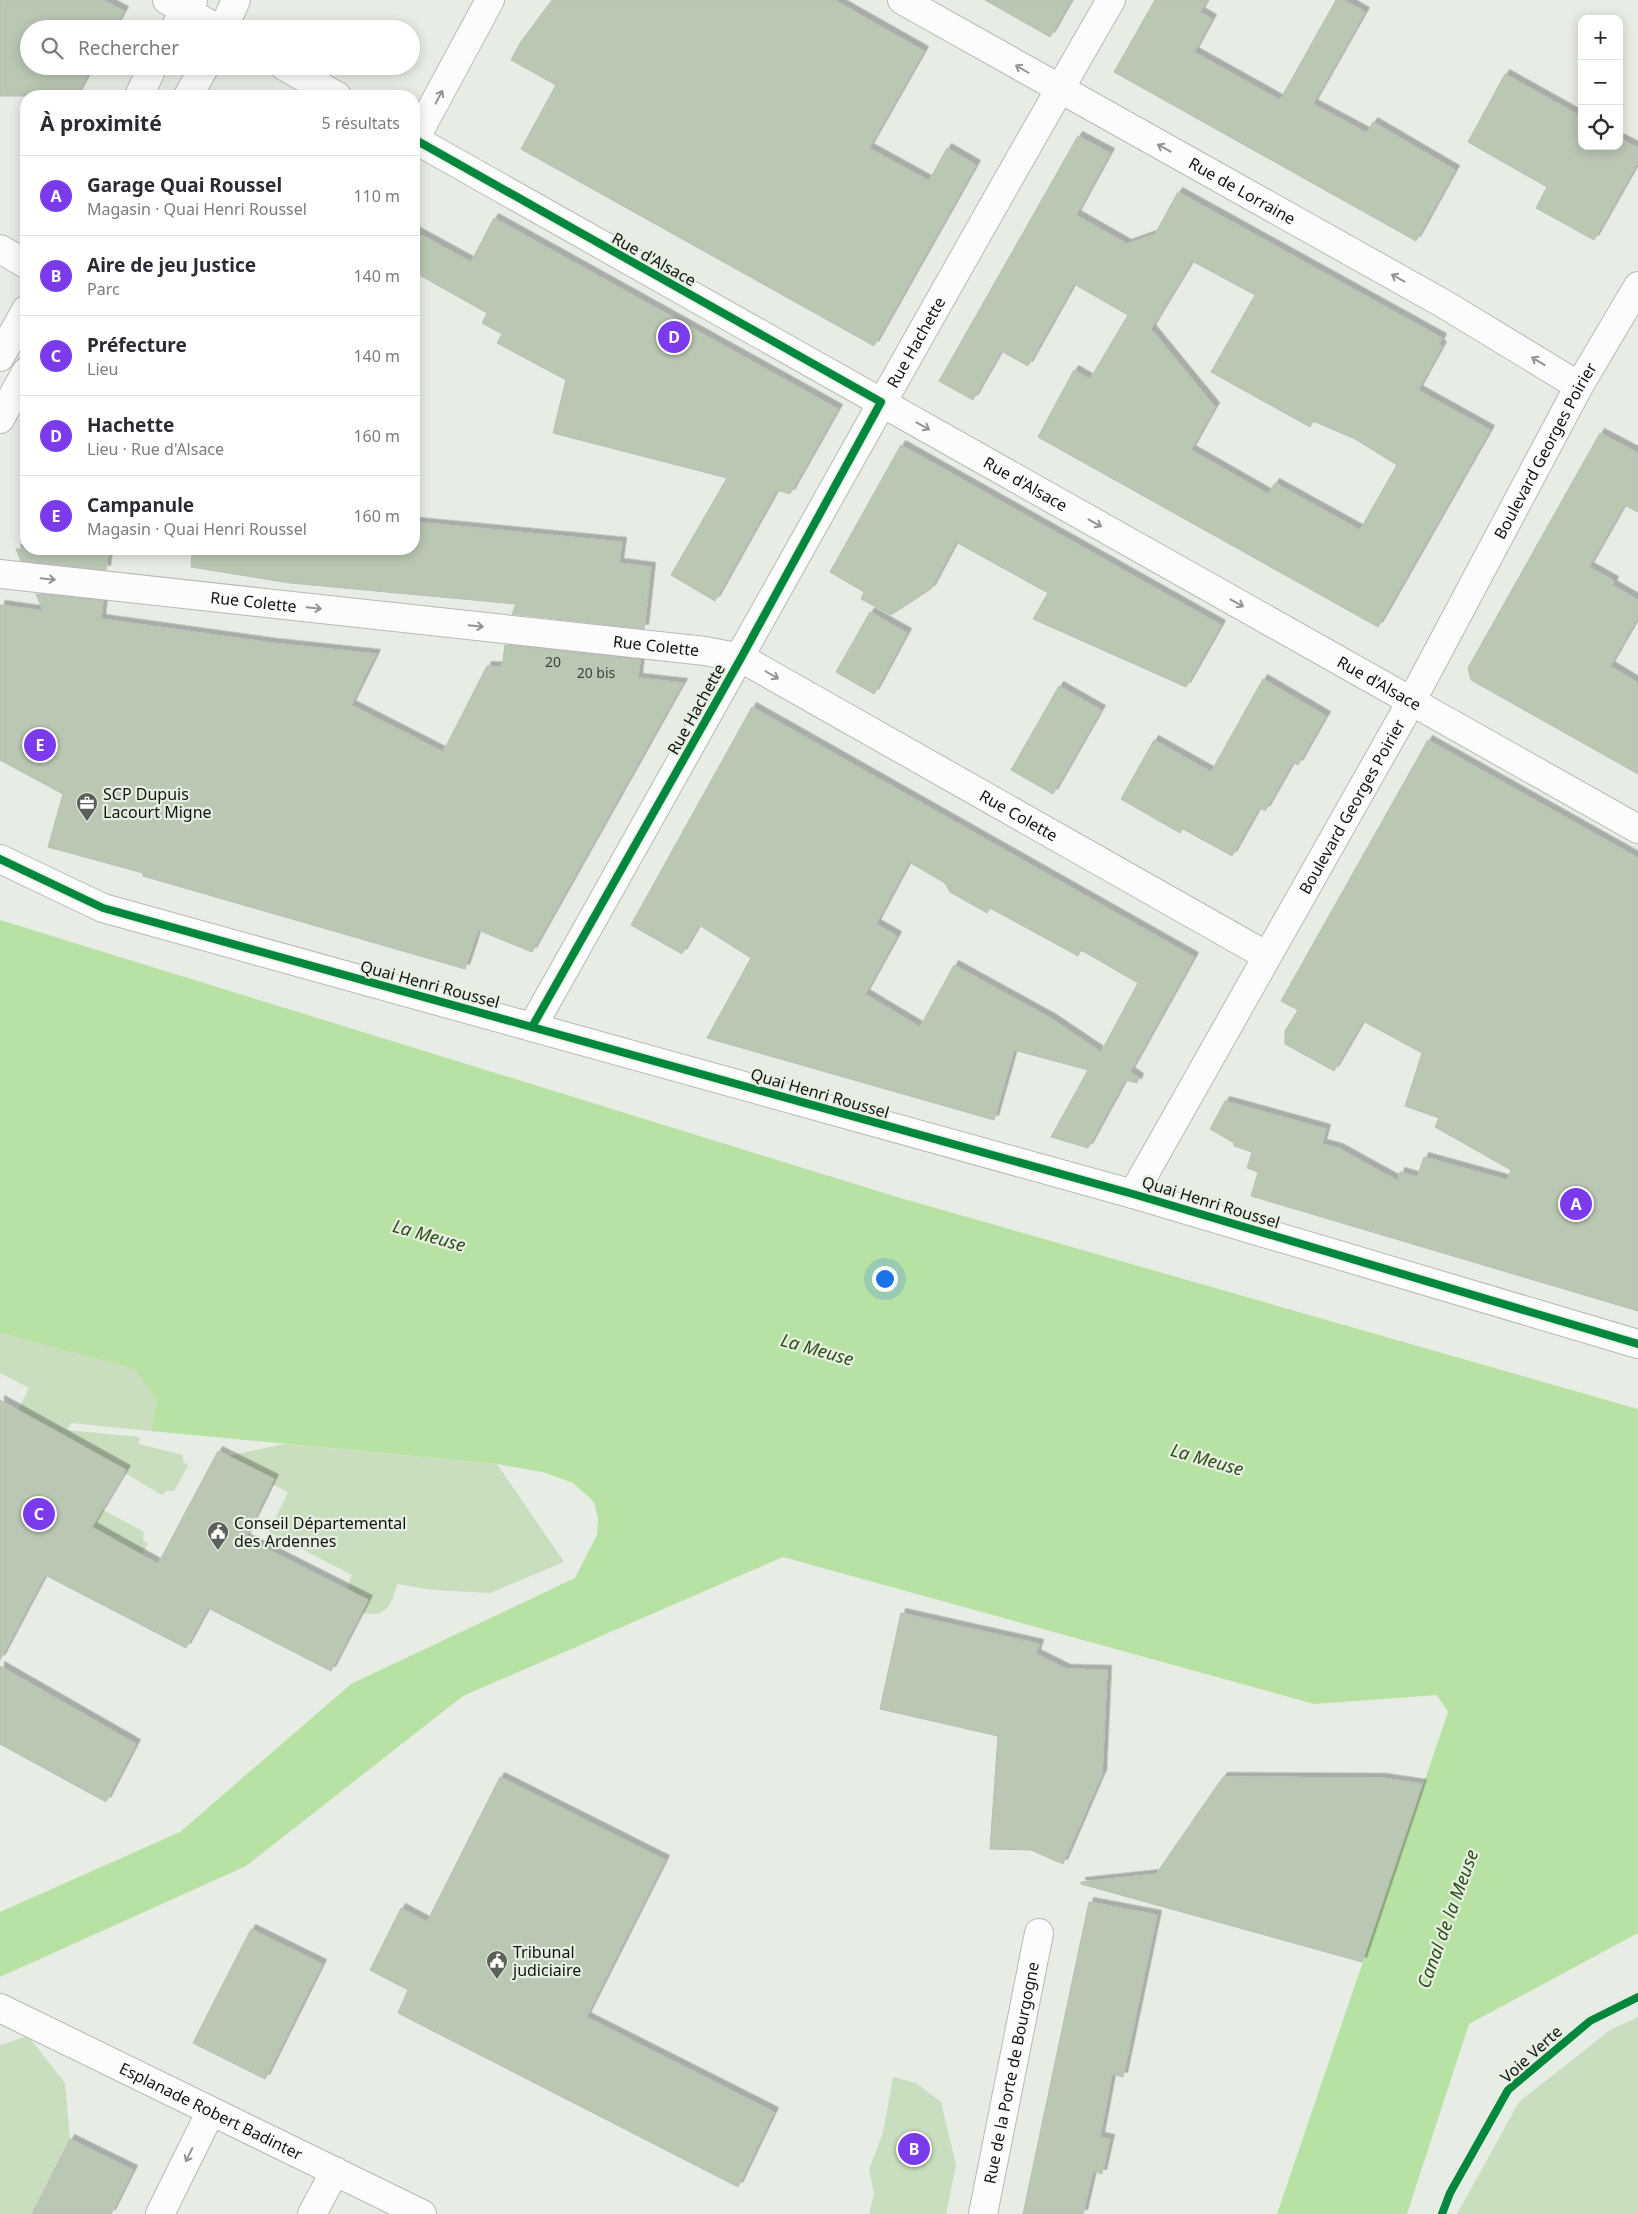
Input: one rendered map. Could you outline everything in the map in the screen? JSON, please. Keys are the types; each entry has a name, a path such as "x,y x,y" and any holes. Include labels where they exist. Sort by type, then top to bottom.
{"street":[{"path":"227,20 236,0"},
{"path":"420,128 490,0"},
{"name":"Rue de Lorraine","path":"902,0 1059,90 1444,304 1579,386"},
{"name":"Rue Hachette","path":"532,1027 741,658 881,402 1110,0"},
{"path":"180,10 200,20"},
{"path":"142,90 149,75"},
{"path":"191,90 200,75"},
{"path":"300,75 326,90"},
{"name":"Rue d'Alsace","path":"420,142 1638,829"},
{"path":"0,249 20,261"},
{"name":"Boulevard Georges Poirier","path":"1133,1194 1411,702 1579,386 1638,286"},
{"path":"0,357 20,321"},
{"path":"0,419 20,383"},
{"name":"Rue Colette","path":"0,574 705,651 741,658 1267,956"},
{"name":"Quai Henri Roussel","path":"0,859 103,908 1133,1194 1638,1344"},
{"name":"Rue de la Porte de Bourgogne","path":"982,2214 1039,1933"},
{"name":"Esplanade Robert Badinter","path":"0,2008 422,2214"},
{"path":"160,2214 211,2111"},
{"path":"312,2214 335,2171"}],"shaded area":[{"path":"0,1333 136,1369 157,1400 151,1431 71,1423 67,1430 140,1437 139,1444 183,1455 183,1461 188,1466 174,1491 166,1491 162,1495 18,1410 29,1388 0,1373"},
{"path":"284,1444 497,1464 564,1562 490,1593 434,1590 397,1584 390,1604 382,1612 370,1614 362,1612 367,1599 347,1589 352,1575 269,1532 288,1492 272,1484 274,1479 228,1456"},
{"path":"85,1500 144,1532 143,1541 148,1543 142,1555 75,1518"},
{"path":"1638,2017 1638,2214 1457,2214 1519,2102 1610,2030"},
{"path":"28,2036 65,2083 70,2139 32,2214 0,2214 0,2045"},
{"path":"893,2077 916,2083 941,2102 956,2165 946,2214 869,2214 874,2194 869,2169 883,2133"}],"water":[{"path":"0,920 897,1197 1638,1409 1638,1933 1469,2024 1407,2214 1277,2214 1448,1712 1437,1695 1314,1704 783,1557 463,1696 246,1866 0,1977 0,1912 180,1832 351,1684 575,1578 597,1535 598,1518 594,1502 573,1483 543,1472 497,1464 151,1431 157,1400 135,1369 0,1333"}],"building":[{"path":"0,0 103,0 124,11 119,20 20,20 20,75 88,75 79,90 20,90 20,96 0,96"},
{"path":"552,0 834,0 924,51 869,148 929,181 947,148 976,165 874,346 521,149 556,85 511,60 520,43"},
{"path":"985,0 1071,0 1050,37"},
{"path":"1155,0 1207,0 1200,12 1212,19 1194,52 1280,100 1336,0 1344,0 1365,12 1313,104 1367,133 1373,122 1455,170 1416,241 1114,72"},
{"path":"1505,74 1578,115 1578,150 1623,150 1623,140 1638,148 1638,162 1594,240 1536,208 1547,187 1468,142"},
{"path":"1078,136 1110,153 1076,215 1127,244 1155,234 1178,192 1442,338 1439,344 1442,346 1418,390 1490,430 1378,627 1038,437 1074,370 1090,379 1128,315 1074,284 1028,366 1001,351 973,400 939,381","holes":["1192,261 1255,295 1211,372 1310,427 1313,421 1355,439 1397,465 1360,530 1275,483 1268,494 1191,450 1215,407 1151,329"]},
{"path":"494,218 838,409 790,494 777,490 715,601 671,575 727,478 553,433 566,380 497,343 502,334 482,323 487,313 420,275 420,234 471,262"},
{"path":"1600,433 1638,453 1638,512 1624,505 1589,567 1614,581 1612,585 1638,600 1638,617 1610,666 1638,683 1638,774 1471,680 1468,668"},
{"path":"901,445 1221,625 1186,687 1033,619 1048,593 956,542 931,589 891,615 861,599 864,592 830,572"},
{"path":"420,523 622,542 619,563 651,567 644,629 512,614 516,604 290,583 191,567 192,555 420,555"},
{"path":"16,549 20,549 20,555 108,555 106,570 21,561"},
{"path":"36,594 103,601 101,619 272,643 376,654 351,705 443,752 487,666 502,667 505,645 640,660 638,678 683,683 532,952 478,930 465,969 143,876 143,873 48,847 63,794 0,760 0,605 43,611"},
{"path":"870,612 907,633 874,694 836,672"},
{"path":"1263,679 1326,716 1298,765 1293,762 1265,811 1259,808 1232,856 1183,829 1180,833 1121,799 1154,740 1211,772"},
{"path":"1059,686 1101,710 1053,794 1011,770"},
{"path":"752,707 1194,957 1130,1072 1139,1078 1137,1083 1125,1080 1088,1148 1051,1137 1088,1070 1014,1050 994,1120 707,1038 751,958 699,925 682,954 631,925","holes":["909,862 945,883 950,892 987,913 990,908 1078,956 1081,950 1138,983 1101,1052 1052,1019 954,965 920,1027 865,994 897,936 876,924"]},
{"path":"1428,740 1638,858 1638,1311 1251,1196 1258,1172 1247,1168 1252,1152 1234,1146 1234,1143 1210,1129 1225,1101 1326,1129 1322,1144 1338,1148 1398,1181 1400,1172 1417,1177 1424,1157 1507,1180 1511,1170 1435,1127 1439,1118 1405,1106 1422,1053 1363,1021 1334,1071 1285,1044 1285,1031 1298,1010 1281,1001"},
{"path":"0,1400 126,1470 92,1527 158,1564 218,1451 274,1479 245,1538 368,1600 331,1671 208,1608 186,1648 45,1575 0,1660"},
{"path":"901,1613 1039,1644 1036,1654 1066,1669 1107,1670 1102,1774 1063,1864 1031,1850 990,1849 998,1736 880,1709"},
{"path":"0,1666 136,1744 106,1802 0,1744"},
{"name":"Tribunal judiciaire","path":"500,1777 665,1860 586,2017 774,2112 738,2187 398,2013 408,1990 370,1970 401,1908 427,1922"},
{"path":"1223,1777 1382,1778 1422,1784 1362,1962 1081,1884 1081,1882 1156,1874"},
{"path":"1089,1902 1157,1915 1123,2077 1112,2074 1100,2137 1110,2139 1102,2174 1093,2171 1083,2214 1023,2214"},
{"path":"251,1929 322,1964 265,2079 193,2043"},
{"path":"70,2139 133,2170 111,2214 32,2214"}],"cycle path":[{"path":"420,142 881,402 741,658 532,1027"},
{"path":"0,859 103,908 1133,1194 1638,1344"},
{"name":"Voie Verte","path":"1442,2214 1450,2193 1508,2090 1590,2021 1638,1997"}],"place":[{"name":"Hachette","path":"674,337"},
{"name":"Campanule","path":"40,745"},
{"name":"SCP Dupuis Lacourt Migne","path":"87,822"},
{"name":"Garage Quai Roussel","path":"1576,1204"},
{"name":"Préfecture","path":"39,1514"},
{"name":"Conseil Départemental des Ardennes","path":"218,1551"},
{"name":"Tribunal judiciaire","path":"497,1980"},
{"name":"Aire de jeu Justice","path":"914,2149"}],"water label":[{"name":"La Meuse","path":"429,1236"},
{"name":"La Meuse","path":"817,1350"},
{"name":"La Meuse","path":"1207,1460"},
{"name":"Canal de la Meuse","path":"1448,1919"}]}
